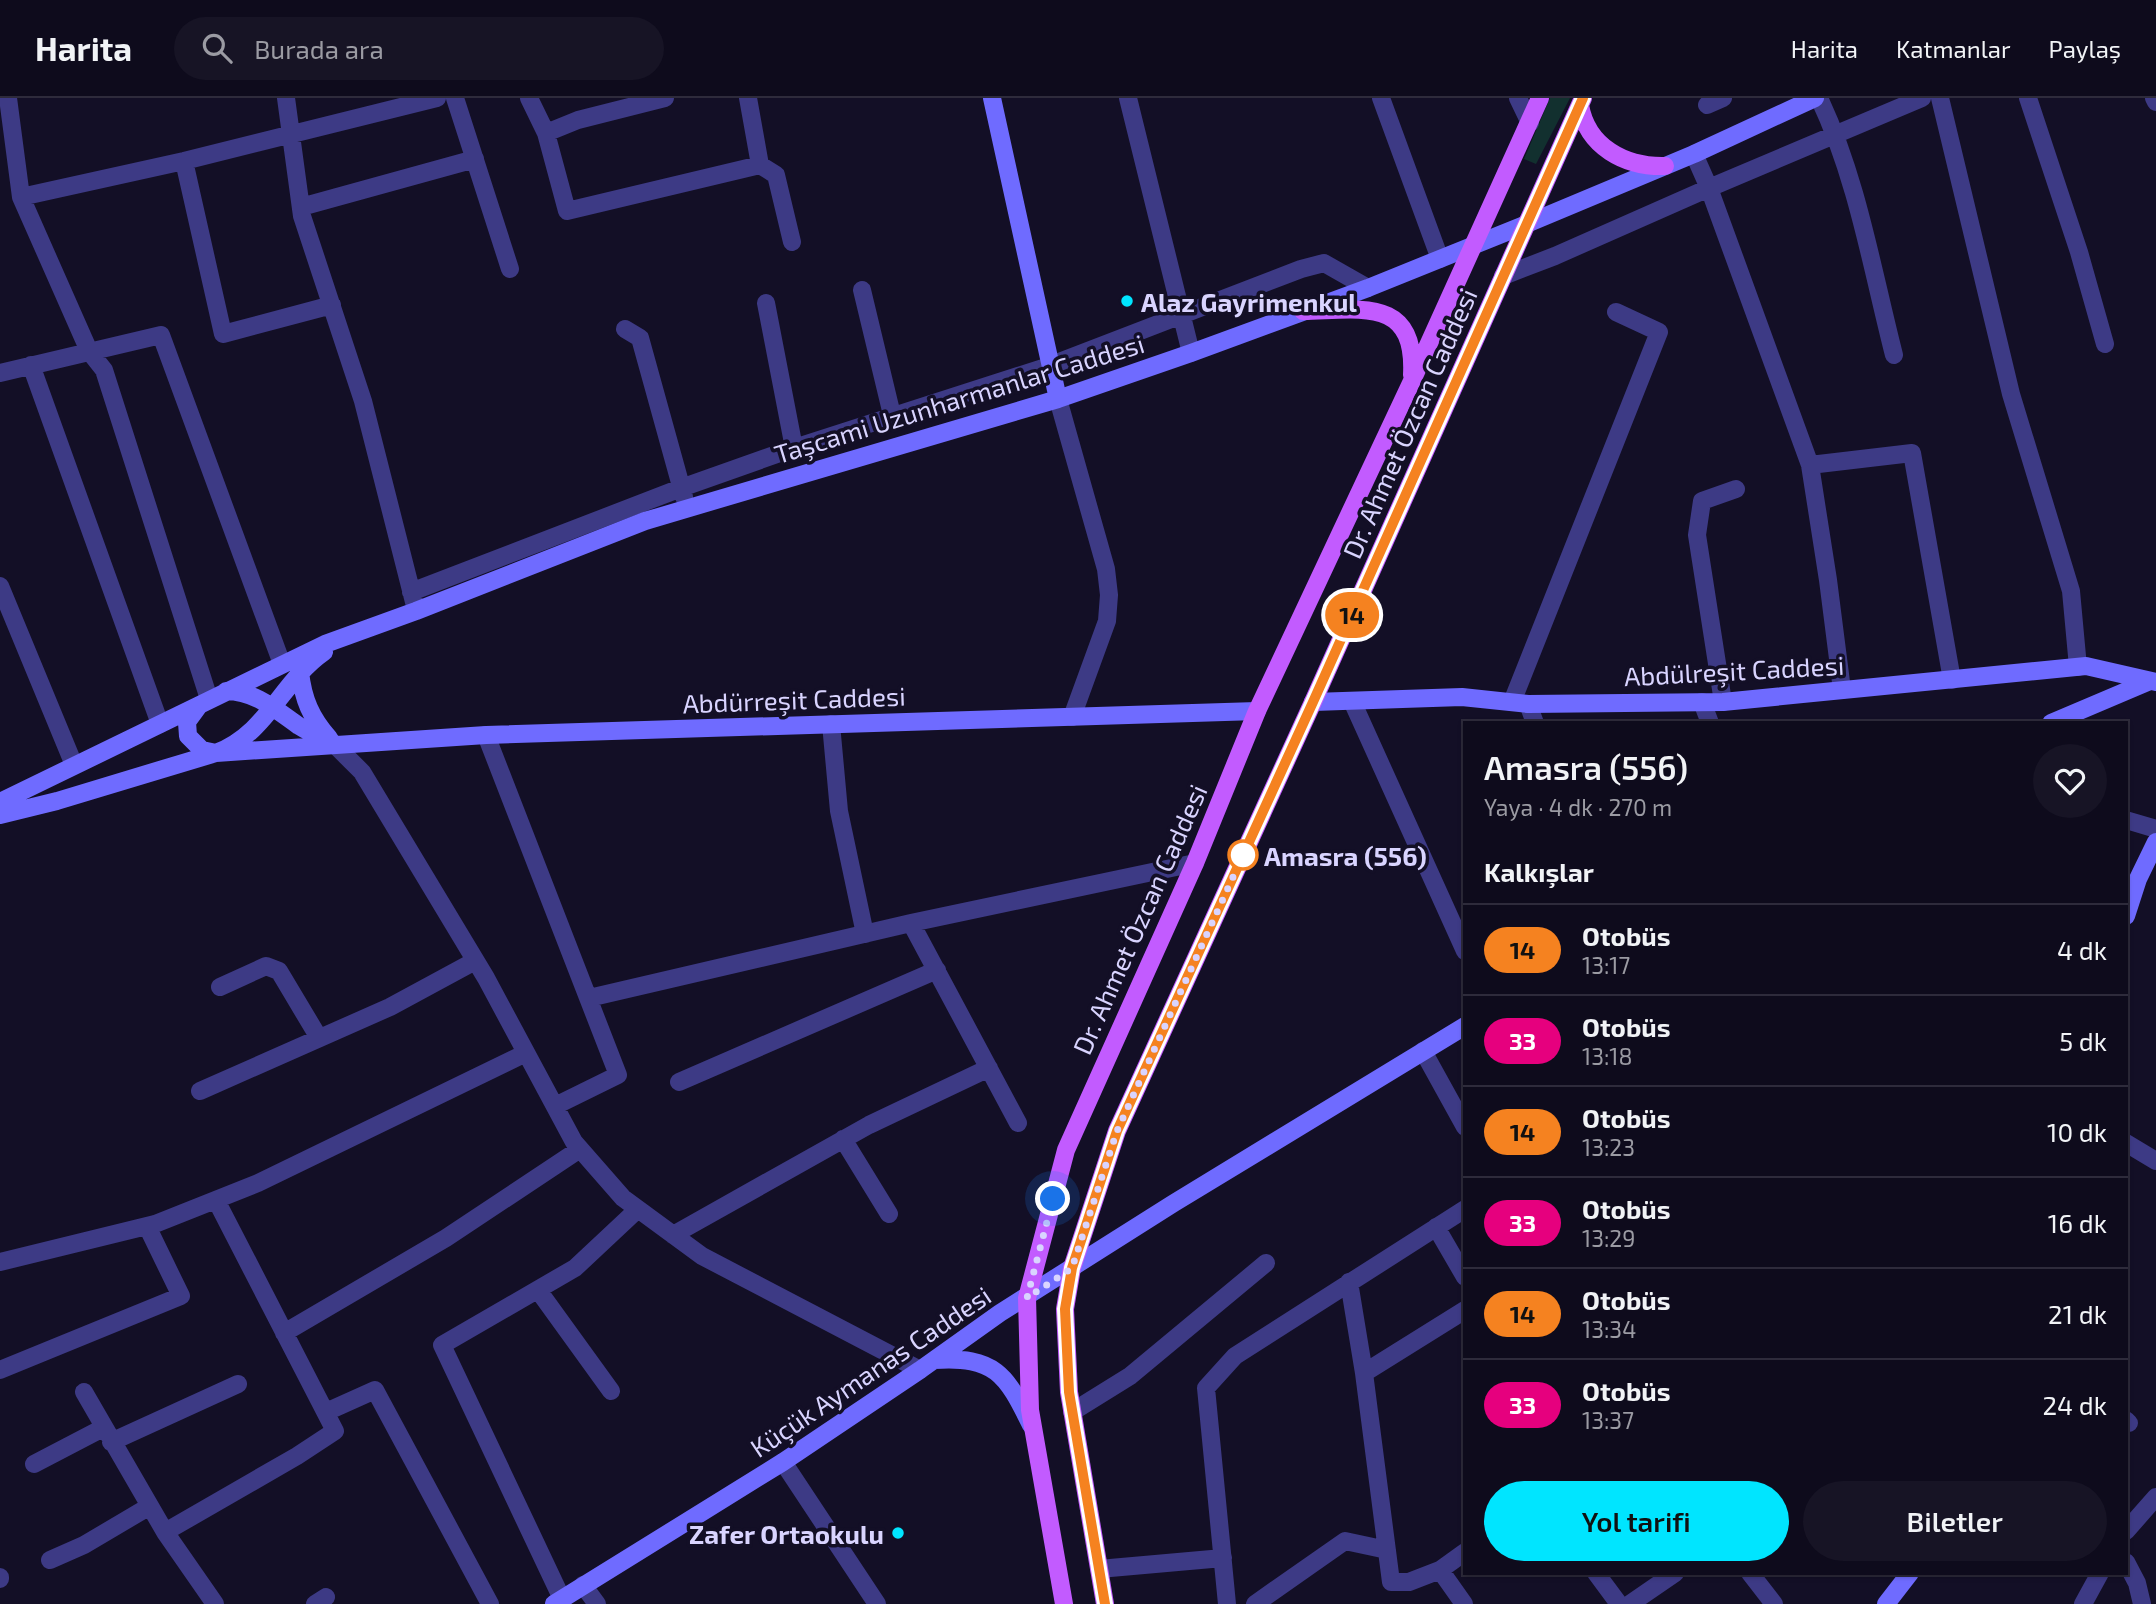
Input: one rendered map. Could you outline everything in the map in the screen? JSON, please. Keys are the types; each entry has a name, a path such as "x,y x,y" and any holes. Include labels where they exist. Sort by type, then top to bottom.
{"main road":[{"name":"Dr. Ahmet Özcan Caddesi","path":"1064,1604 1030,1410 1027,1298 1066,1150 1195,863 1257,711 1475,245 1540,98"},
{"name":"Dr. Ahmet Özcan Caddesi","path":"1105,1604 1069,1392 1065,1309 1072,1268 1117,1131 1313,702 1582,101"},
{"path":"1582,101 1588,130 1607,150 1632,163 1665,166"},
{"path":"1303,311 1372,310 1394,318 1411,348 1411,383"}],"street":[{"path":"286,98 301,207 363,401 416,611"},
{"path":"21,197 184,162 437,98"},
{"path":"455,98 510,269"},
{"path":"529,98 546,133 567,211 760,165"},
{"path":"546,133 578,120 665,98"},
{"path":"748,98 760,165 775,175 792,242"},
{"path":"992,98 1049,366 1106,569 1109,595 1107,621 1072,717"},
{"path":"1128,98 1191,353"},
{"path":"1381,98 1440,259"},
{"path":"1518,98 1530,123"},
{"path":"1817,98 1835,134 1849,178 1894,355"},
{"name":"Taşcami Uzunharmanlar Caddesi","path":"226,691 325,644 626,528 687,507 1058,399 1368,288 1694,154 1817,98"},
{"path":"1503,276 1922,98"},
{"path":"1940,98 2011,394 2071,591 2078,667"},
{"path":"2028,98 2079,252 2105,344"},
{"path":"6,108 21,197 89,351 104,370 205,701"},
{"path":"1694,154 1709,188 1810,465 1842,690"},
{"path":"301,207 475,159"},
{"path":"184,162 223,334 332,305"},
{"path":"411,592 681,488 892,415 1049,366 1301,269 1324,263 1368,288"},
{"path":"862,290 892,415"},
{"path":"766,303 794,448"},
{"path":"1534,721 1520,703 1659,332 1616,312"},
{"path":"625,329 640,338 687,507"},
{"path":"0,373 161,335 282,664"},
{"path":"31,365 160,724"},
{"path":"1810,465 1912,453 1952,680"},
{"path":"1723,702 1697,535 1702,501 1736,489"},
{"path":"0,586 74,765"},
{"name":"Taşcami Uzunharmanlar Caddesi","path":"216,753 244,740 300,672 314,659 346,638"},
{"name":"Abdülreşit Caddesi","path":"1313,702 1462,697 1520,703 1723,702 2086,666 2153,681"},
{"path":"300,672 303,694 311,716 362,772 475,961 580,1149 623,1198 702,1256 927,1365 975,1361 998,1371 1015,1393 1034,1432"},
{"path":"2055,721 2153,681"},
{"path":"0,802 226,691"},
{"name":"Abdürreşit Caddesi","path":"226,691 245,692 309,732 333,743"},
{"path":"205,701 187,722 188,736 202,750 216,753"},
{"path":"1352,701 1463,947"},
{"path":"1702,702 1709,721"},
{"name":"Abdürreşit Caddesi","path":"0,815 57,801 216,753 333,743 486,735 1257,711"},
{"path":"831,724 839,811 865,933"},
{"path":"486,735 618,1075 555,1106"},
{"path":"2128,821 2156,829"},
{"path":"2128,910 2138,879 2156,842"},
{"path":"589,998 865,933 1195,863"},
{"path":"911,923 1018,1123"},
{"path":"200,1091 390,1007 475,961"},
{"path":"220,987 266,967 279,971 319,1038"},
{"path":"679,1082 937,970"},
{"name":"Küçük Aymanas Caddesi","path":"558,1601 783,1462 1000,1313 1174,1203 1463,1027"},
{"path":"1423,1051 1463,1123"},
{"path":"0,1262 147,1226 258,1184 527,1053"},
{"path":"673,1235 843,1139 989,1068"},
{"path":"843,1139 888,1214"},
{"path":"2128,1144 2156,1161"},
{"path":"284,1332 446,1238 580,1149"},
{"path":"165,1532 335,1430 216,1200"},
{"path":"558,1601 442,1345 575,1268 638,1209"},
{"path":"1227,1604 1206,1388 1235,1356 1463,1210"},
{"path":"0,1370 181,1296 147,1226"},
{"path":"1437,1227 1463,1273"},
{"path":"1072,1412 1130,1376 1266,1263"},
{"path":"1349,1282 1364,1373 1391,1582 1409,1582 1440,1570 1463,1553"},
{"path":"538,1290 611,1391"},
{"path":"1364,1373 1463,1311"},
{"path":"34,1464 238,1384"},
{"path":"326,1412 375,1390 489,1604"},
{"path":"84,1392 165,1532 210,1602"},
{"path":"783,1462 877,1604"},
{"path":"2128,1529 2156,1497"},
{"path":"50,1560 84,1545 150,1506"},
{"path":"1255,1604 1345,1541 1387,1550"},
{"path":"1099,1569 1223,1558"},
{"path":"2128,1566 2137,1583 2142,1604"},
{"path":"1440,1570 1464,1604"},
{"path":"1597,1575 1619,1604"},
{"path":"1630,1604 1672,1575"},
{"path":"1752,1575 1774,1604"},
{"path":"1886,1604 1908,1575"},
{"path":"2083,1604 2099,1575"},
{"path":"583,1584 597,1604"}],"green space":[{"path":"1550,98 1570,98 1536,164 1524,159"}],"bus line":[{"name":"14","path":"1105,1604 1069,1392 1065,1309 1072,1268 1117,1131 1313,702 1583,98"}],"place":[{"name":"Alaz Gayrimenkul","path":"1127,301"},
{"name":"Amasra (556)","path":"1243,855"},
{"name":"Zafer Ortaokulu","path":"898,1533"}],"route":[{"path":"1053,1199 1027,1298 1072,1268 1117,1131 1244,853 1243,855"}]}
